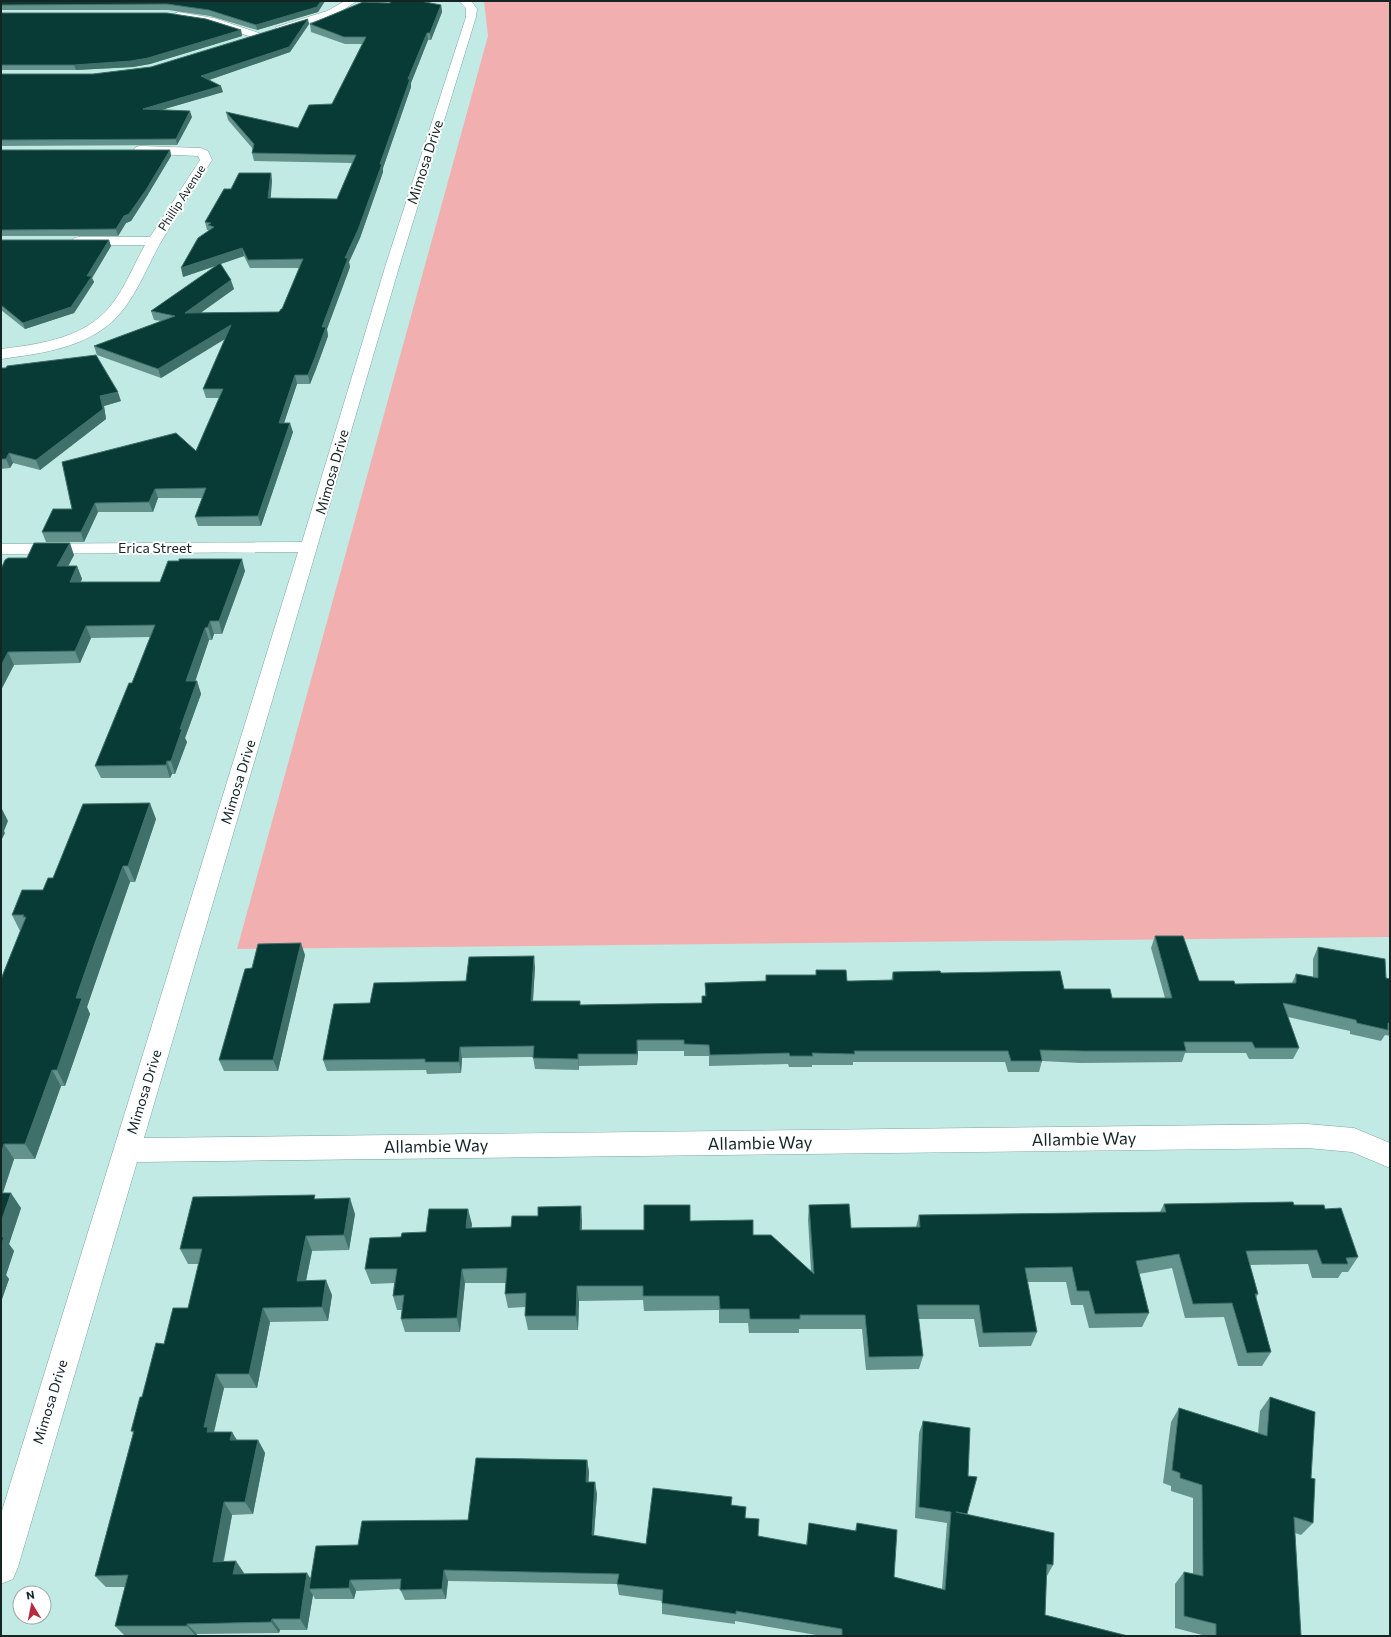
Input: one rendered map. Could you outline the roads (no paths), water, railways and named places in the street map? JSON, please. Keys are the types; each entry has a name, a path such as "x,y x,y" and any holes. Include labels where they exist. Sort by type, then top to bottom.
{"street":[{"path":"237,42 331,13 352,1"},
{"name":"Mimosa Drive","path":"1,1567 10,1503 127,1150 309,547 392,264 473,11 470,5 464,1"},
{"path":"168,14 210,20 265,34"},
{"name":"Phillip Avenue","path":"1,354 38,348 88,332 101,324 118,308 154,241 206,160 206,156 201,152 194,151 128,150"},
{"path":"64,241 154,241"},
{"name":"Erica Street","path":"1,549 309,547"},
{"name":"Allambie Way","path":"127,1150 1307,1136 1354,1140 1390,1156"}]}
